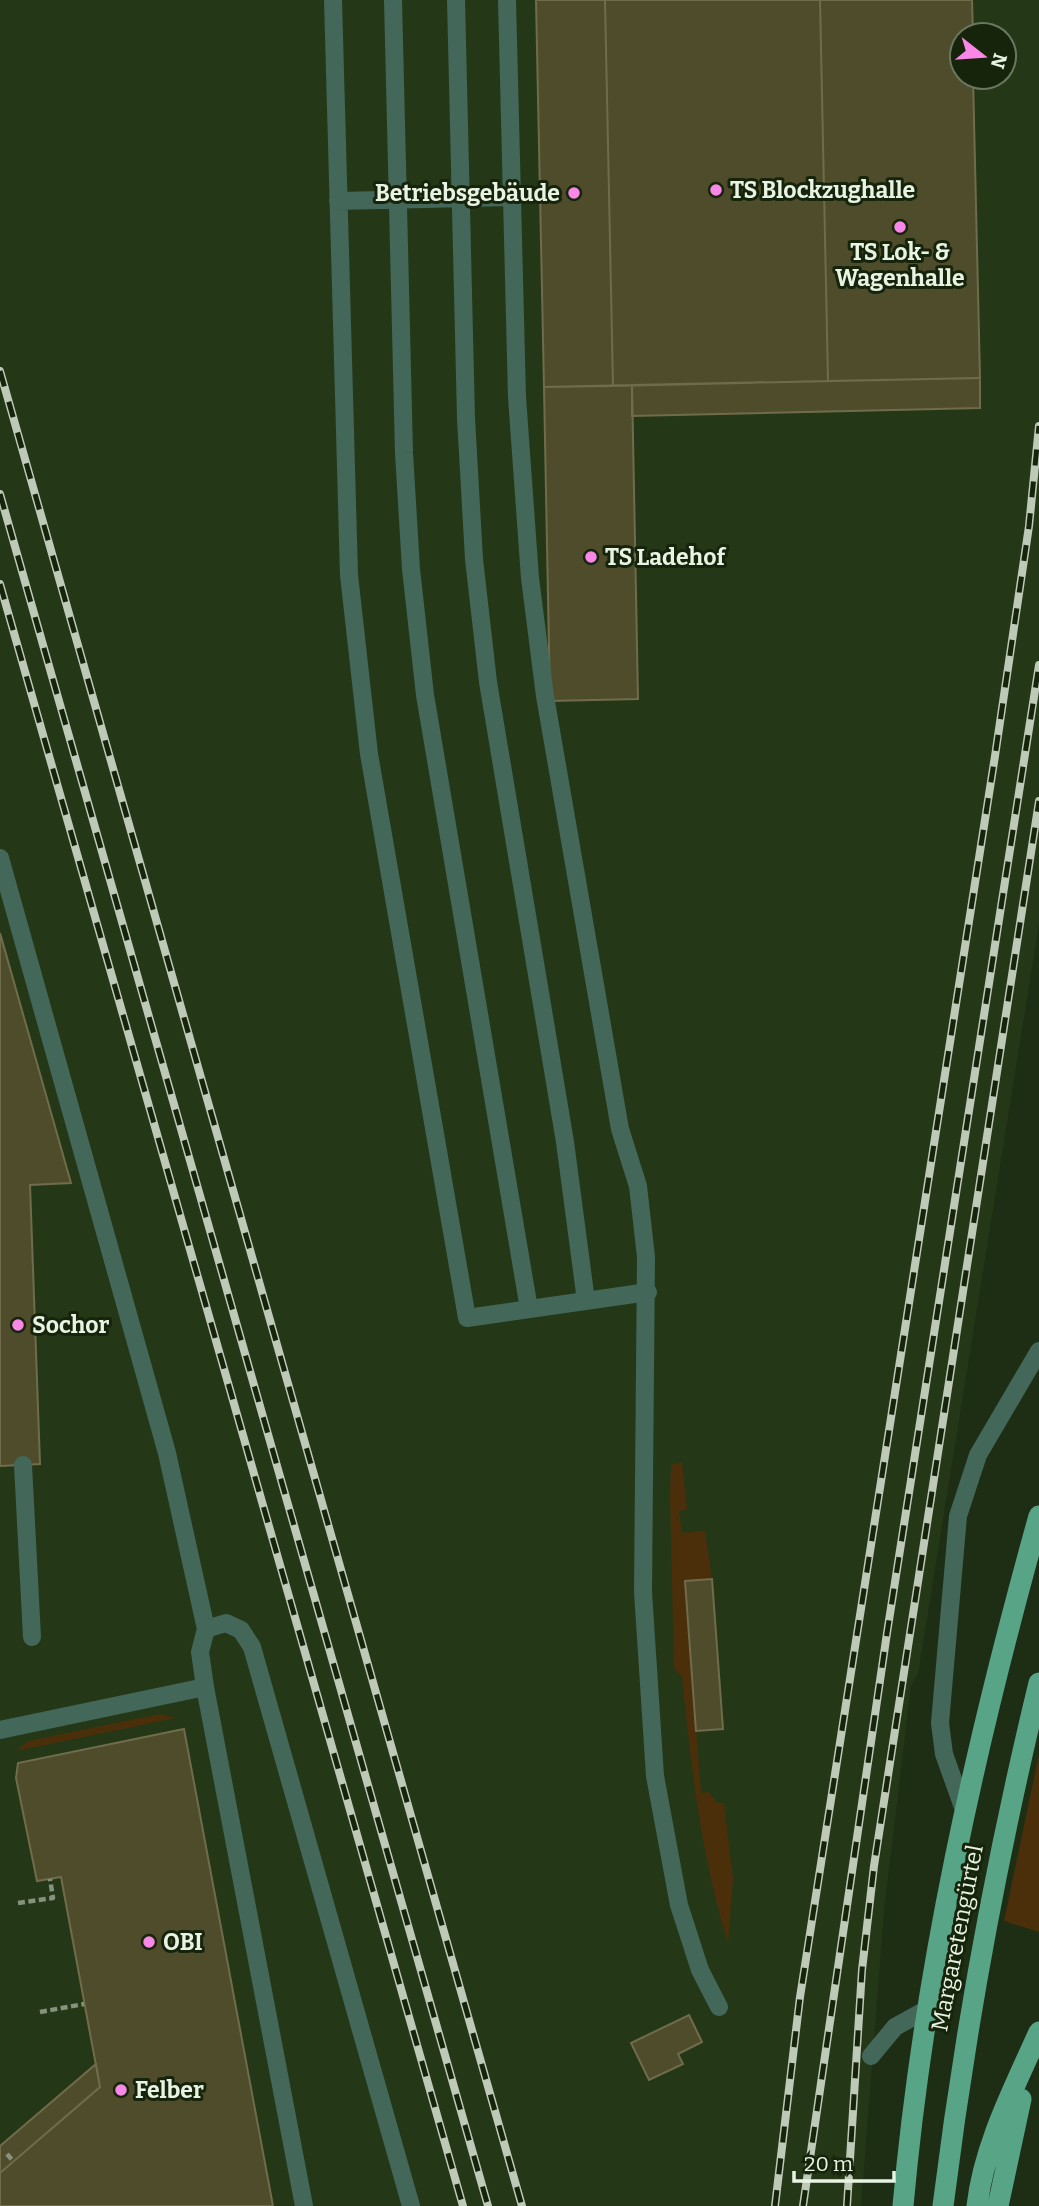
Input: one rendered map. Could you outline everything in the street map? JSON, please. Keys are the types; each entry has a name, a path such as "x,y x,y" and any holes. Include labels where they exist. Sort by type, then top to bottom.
{"main road":[{"path":"903,2206 912,2100 926,2010 964,1810 997,1667 1039,1516"},
{"name":"Margaretengürtel","path":"943,2206 962,2057 991,1892 1039,1683"},
{"path":"977,2206 979,2184 991,2145 1039,2032"},
{"path":"998,2206 1021,2099 1039,2042"}],"lane":[{"path":"333,0 349,576 379,809 467,1318 648,1292"},
{"path":"393,0 405,466 411,569 425,695 529,1309"},
{"path":"456,0 466,418 474,559 490,695 565,1142 586,1301"},
{"path":"507,0 518,411 530,578 545,696 620,1129 638,1186 648,1292 643,1592 655,1776 679,1905 700,1970 719,2007"},
{"path":"338,201 512,197"},
{"path":"0,859 167,1453 206,1629 200,1652 205,1687 304,2206"},
{"path":"964,1810 944,1754 940,1723 958,1516 978,1455 1039,1351"},
{"path":"23,1465 32,1637"},
{"path":"206,1629 226,1623 241,1630 252,1647 411,2206"},
{"path":"0,1730 205,1687"},
{"path":"871,2056 895,2027 926,2010"}],"path":[{"path":"18,1903 53,1898 50,1879"},
{"path":"40,2012 84,2004"},
{"path":"7,2154 13,2161"}],"shaded area":[{"path":"0,0 1039,0 1039,924 918,1674 911,1686 884,1910 861,2206 0,2206"},
{"path":"682,1462 687,1509 679,1511 682,1533 705,1531 712,1579 685,1582 701,1793 709,1792 717,1803 724,1803 733,1879 728,1943 704,1844 693,1778 682,1677 674,1668 671,1465"},
{"path":"160,1714 176,1718 16,1751 28,1741"},
{"path":"1039,1754 1039,1932 1004,1921"}],"building":[{"name":"Betriebsgebäude","path":"536,0 605,0 613,386 544,387"},
{"name":"TS Blockzughalle","path":"605,0 820,0 828,381 613,386"},
{"name":"TS Lok- & Wagenhalle","path":"820,0 972,0 973,21 948,21 948,91 973,91 980,378 828,381"},
{"path":"980,378 980,408 632,416 632,385"},
{"name":"TS Ladehof","path":"632,385 638,699 550,701 544,387"},
{"name":"Sochor","path":"0,933 71,1183 30,1185 40,1464 0,1466"},
{"path":"712,1579 723,1729 696,1731 685,1581"},
{"name":"OBI","path":"184,1729 273,2206 0,2206 0,2173 100,2087 61,1877 37,1881 16,1778 18,1763"},
{"path":"689,2015 702,2042 678,2054 683,2064 649,2080 631,2043"},
{"path":"96,2064 100,2087 0,2173 0,2146"}],"railway":[{"path":"0,371 522,2206"},
{"path":"775,2206 800,1997 995,756 1029,526 1039,426"},
{"path":"0,494 488,2206"},
{"path":"0,584 463,2206"},
{"path":"803,2206 887,1633 1039,665"},
{"path":"847,2206 862,1970 874,1866 1039,801"}],"place":[{"name":"TS Blockzughalle","path":"716,190"},
{"name":"Betriebsgebäude","path":"574,193"},
{"name":"TS Lok- & Wagenhalle","path":"900,227"},
{"name":"TS Ladehof","path":"591,557"},
{"name":"Sochor","path":"18,1325"},
{"name":"OBI","path":"149,1942"},
{"name":"Felber","path":"121,2090"}]}
